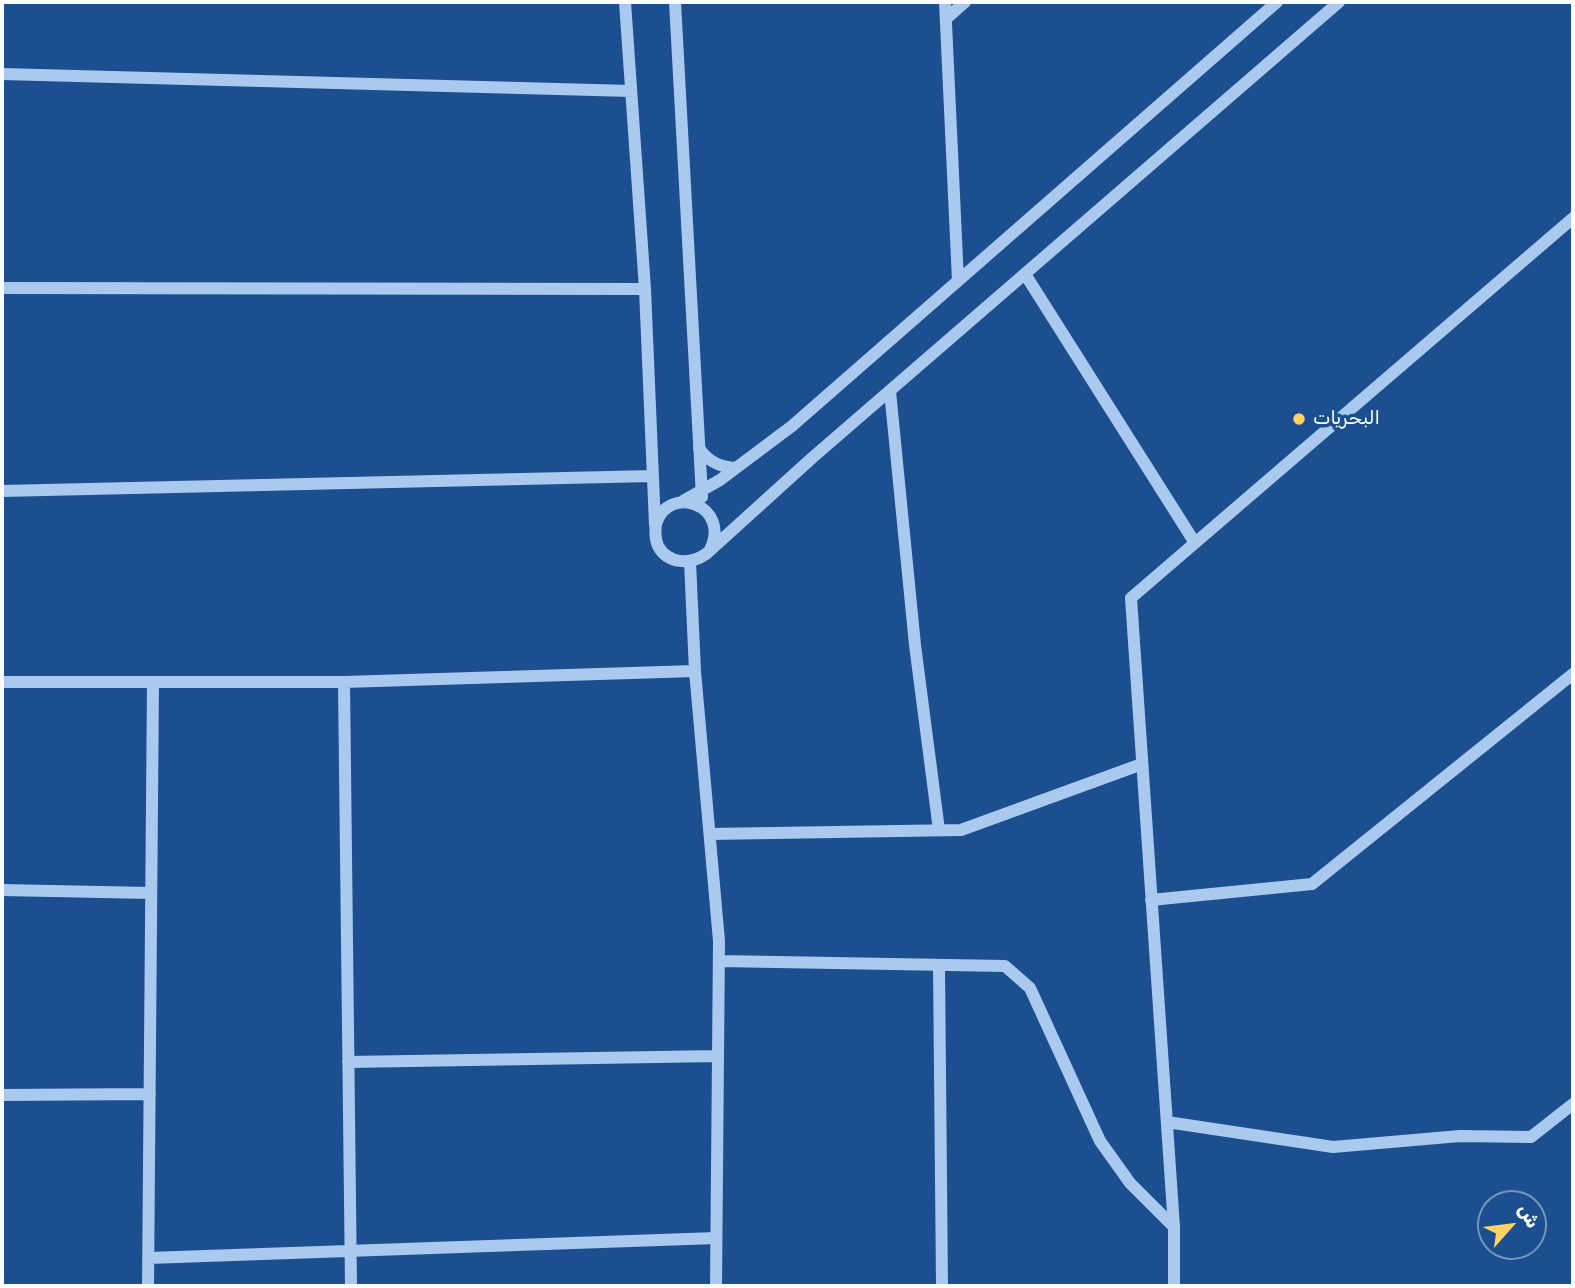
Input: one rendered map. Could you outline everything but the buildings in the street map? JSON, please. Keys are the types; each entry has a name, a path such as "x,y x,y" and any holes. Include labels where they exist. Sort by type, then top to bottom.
{"street":[{"path":"625,2 645,289 656,527 658,545 664,553 680,562 701,558 747,515 1339,2"},
{"path":"675,2 703,508"},
{"path":"945,2 958,281"},
{"path":"947,18 965,2"},
{"path":"656,527 664,510 702,492 792,426 1277,2"},
{"path":"2,74 631,91"},
{"path":"1174,1286 1174,1227 1131,598 1573,218"},
{"path":"1025,274 1195,543"},
{"path":"2,288 645,289"},
{"path":"890,391 915,645 939,830"},
{"path":"698,447 718,465 736,468"},
{"path":"2,491 652,476"},
{"path":"681,502 693,503 703,508 711,517 715,540 710,550"},
{"path":"690,562 695,671 719,961 716,1286"},
{"path":"2,682 344,682 695,671"},
{"path":"1152,900 1312,884 1573,674"},
{"path":"148,1286 153,682"},
{"path":"344,682 351,1286"},
{"path":"710,834 961,830 1142,764"},
{"path":"2,890 151,893"},
{"path":"719,961 1005,966 1030,988 1100,1141 1130,1183 1174,1227"},
{"path":"939,965 942,1286"},
{"path":"348,1062 718,1056"},
{"path":"2,1095 150,1094"},
{"path":"1167,1122 1333,1147 1460,1136 1531,1137 1573,1104"},
{"path":"149,1258 716,1238"}],"place":[{"name":"البحريات","path":"1299,419"}]}
